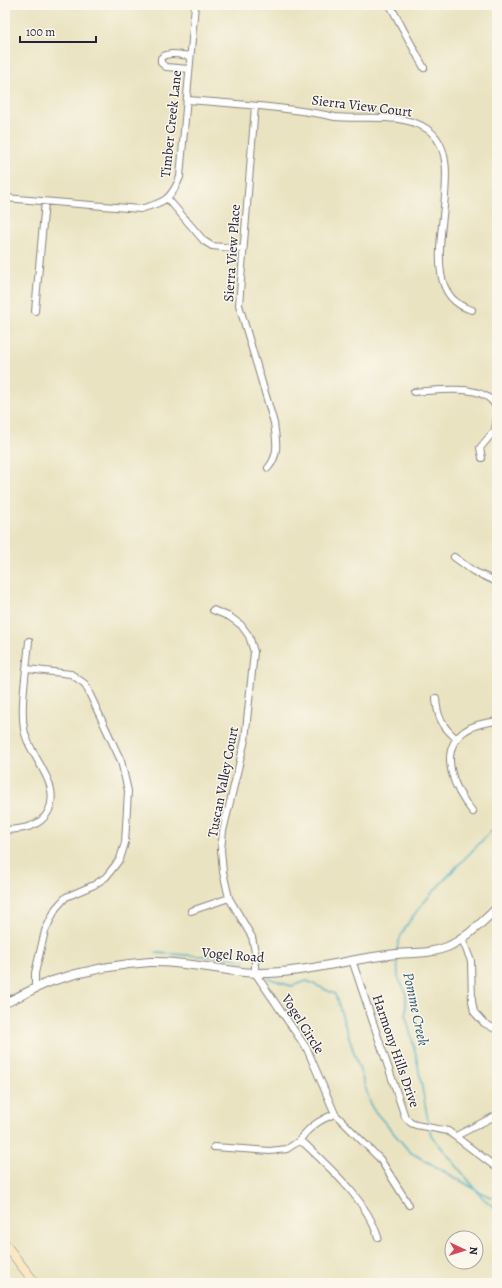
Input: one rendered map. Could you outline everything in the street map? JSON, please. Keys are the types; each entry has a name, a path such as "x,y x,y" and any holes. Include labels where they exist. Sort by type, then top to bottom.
{"main road":[{"path":"5,1244 35,1283"}],"street":[{"name":"Timber Creek Lane","path":"168,199 175,190 180,177 188,100 189,69 195,5"},
{"path":"390,5 424,68"},
{"path":"189,69 166,67 162,63 161,58 170,54 190,56"},
{"name":"Sierra View Court","path":"188,100 308,112 335,117 402,120 416,123 428,130 437,141 444,155 446,171 440,247 440,278 454,302 461,307 472,310"},
{"name":"Sierra View Place","path":"256,106 243,249 240,305 274,423 277,442 275,460 268,468"},
{"path":"5,198 140,209 157,205 168,199 204,241 212,246 243,249"},
{"path":"35,310 45,202"},
{"path":"414,392 471,390 485,394 496,405 497,412"},
{"path":"482,458 480,448 495,430 497,417"},
{"path":"454,557 473,571 497,582"},
{"name":"Tuscan Valley Court","path":"213,610 230,617 241,626 249,636 254,652 245,740 221,850 223,872 229,898 252,936 255,952 255,972"},
{"path":"5,830 27,828 38,823 46,814 51,803 49,783 28,743 24,729 29,641"},
{"path":"27,669 71,674 85,684 119,755 128,791 125,843 120,859 106,877 94,885 72,894 56,908 45,931 35,973 35,989"},
{"path":"436,698 438,716 441,723 447,731 457,738"},
{"path":"473,812 463,800 450,767 450,757 457,738 466,730 475,725 497,721"},
{"path":"191,911 229,898"},
{"name":"Vogel Road","path":"5,1003 51,981 88,971 149,962 181,963 255,972 298,970 352,960 441,949 462,939 497,908"},
{"path":"462,939 471,961 472,1001 474,1012 484,1023 497,1030"},
{"name":"Harmony Hills Drive","path":"352,960 405,1117 411,1123 448,1131 497,1168"},
{"name":"Vogel Circle","path":"255,972 308,1050 335,1114 380,1159 409,1204"},
{"path":"214,1147 270,1151 287,1149 299,1141 310,1126 323,1118 335,1114"},
{"path":"456,1136 497,1115"},
{"path":"299,1141 305,1144 340,1178 374,1224 378,1237"}],"waterway":[{"name":"Pomme Creek","path":"397,951 400,937 409,921 438,886 497,824"},
{"path":"156,953 232,958 245,961"},
{"name":"Pomme Creek","path":"397,956 398,977 406,993 406,1017 416,1055 429,1126"},
{"path":"268,978 291,986 307,981 335,994 372,1108 410,1152 475,1189"},
{"name":"Pomme Creek","path":"430,1130 431,1135 483,1198 497,1210"},
{"name":"Pomme Creek","path":"478,1191 492,1198"}]}
